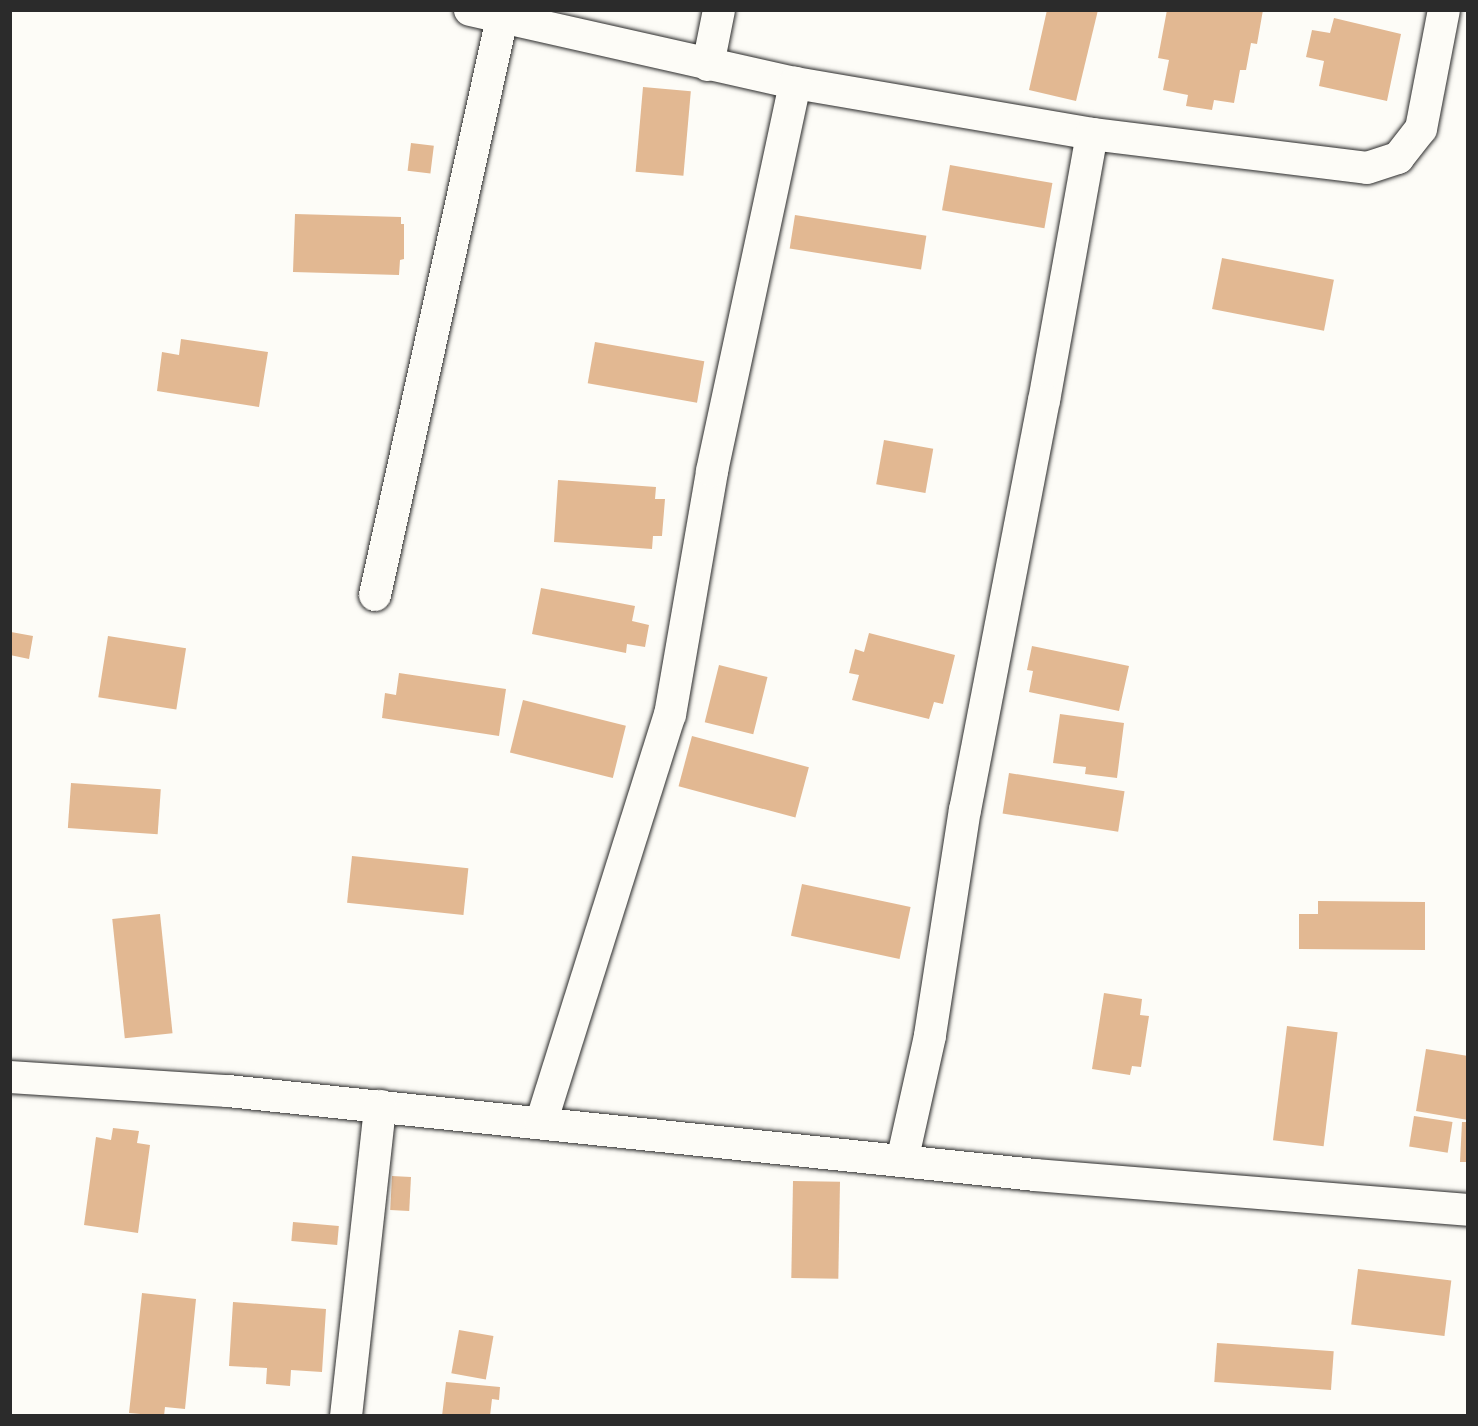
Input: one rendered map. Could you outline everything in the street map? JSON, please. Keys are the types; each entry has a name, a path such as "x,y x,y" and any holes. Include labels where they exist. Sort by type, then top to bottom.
{"street":[{"path":"470,10 795,83 1092,134 1368,168 1398,158 1421,129 1444,10"},
{"path":"708,65 719,10"},
{"path":"375,595 502,18"},
{"path":"541,1123 670,715 712,471 795,83"},
{"path":"902,1161 930,1036 965,809 1044,400 1092,134"},
{"path":"10,1077 228,1091 1035,1175 1467,1210"},
{"path":"346,1416 380,1106"}],"building":[{"path":"1047,10 1098,10 1076,101 1029,90"},
{"path":"1167,10 1263,10 1257,44 1251,43 1246,70 1240,70 1234,103 1214,100 1212,110 1186,106 1188,95 1163,90 1169,60 1158,58"},
{"path":"1334,18 1401,34 1387,101 1319,86 1324,61 1306,57 1312,30 1330,33"},
{"path":"643,87 691,91 683,176 636,172"},
{"path":"411,143 434,146 430,174 408,171"},
{"path":"950,165 1052,183 1044,228 942,210"},
{"path":"295,214 401,217 401,224 404,224 404,259 400,260 399,275 293,272"},
{"path":"795,215 926,236 921,269 790,249"},
{"path":"1222,258 1334,280 1324,331 1212,309"},
{"path":"181,339 268,352 259,407 157,391 162,352 179,355"},
{"path":"595,342 704,361 697,403 588,383"},
{"path":"884,440 933,449 925,493 876,484"},
{"path":"558,480 656,487 655,499 665,499 662,536 653,536 652,549 554,542"},
{"path":"541,588 635,606 632,621 649,625 645,647 627,644 626,653 532,634"},
{"path":"11,632 33,636 29,659 10,655"},
{"path":"869,633 955,655 943,704 934,702 929,719 852,700 859,675 849,673 855,649 864,652"},
{"path":"108,636 186,648 176,710 98,697"},
{"path":"1032,646 1129,666 1119,711 1029,692 1033,671 1027,670"},
{"path":"719,665 768,677 753,734 705,722"},
{"path":"399,673 506,689 499,736 382,718 385,693 396,695"},
{"path":"523,700 626,726 613,778 510,752"},
{"path":"1060,714 1124,723 1117,778 1085,774 1086,767 1053,763"},
{"path":"692,736 809,767 795,818 679,786"},
{"path":"1009,773 1125,791 1118,832 1003,813"},
{"path":"71,783 161,789 158,834 68,828"},
{"path":"352,856 468,868 463,915 347,903"},
{"path":"802,884 911,907 900,959 791,936"},
{"path":"1318,901 1425,902 1425,950 1299,949 1299,914 1318,914"},
{"path":"160,914 173,1033 125,1038 112,919"},
{"path":"1104,993 1142,999 1140,1015 1149,1016 1141,1067 1132,1066 1130,1075 1092,1069"},
{"path":"1287,1026 1338,1032 1324,1146 1273,1140"},
{"path":"1426,1049 1468,1056 1468,1120 1416,1111"},
{"path":"1414,1116 1453,1122 1448,1153 1409,1147"},
{"path":"1462,1122 1468,1122 1468,1162 1460,1162"},
{"path":"113,1128 139,1131 137,1143 150,1145 138,1233 84,1225 96,1137 111,1140"},
{"path":"392,1176 411,1177 409,1211 390,1210"},
{"path":"793,1181 840,1182 838,1279 791,1278"},
{"path":"293,1222 339,1226 337,1245 291,1241"},
{"path":"1358,1269 1451,1280 1444,1336 1351,1325"},
{"path":"142,1293 196,1299 185,1409 165,1407 164,1416 129,1413"},
{"path":"233,1302 326,1309 322,1372 291,1370 290,1386 266,1384 267,1368 229,1366"},
{"path":"459,1330 493,1336 486,1379 451,1373"},
{"path":"1217,1343 1334,1351 1331,1390 1214,1382"},
{"path":"446,1382 500,1387 499,1400 492,1399 490,1416 442,1416"}]}
